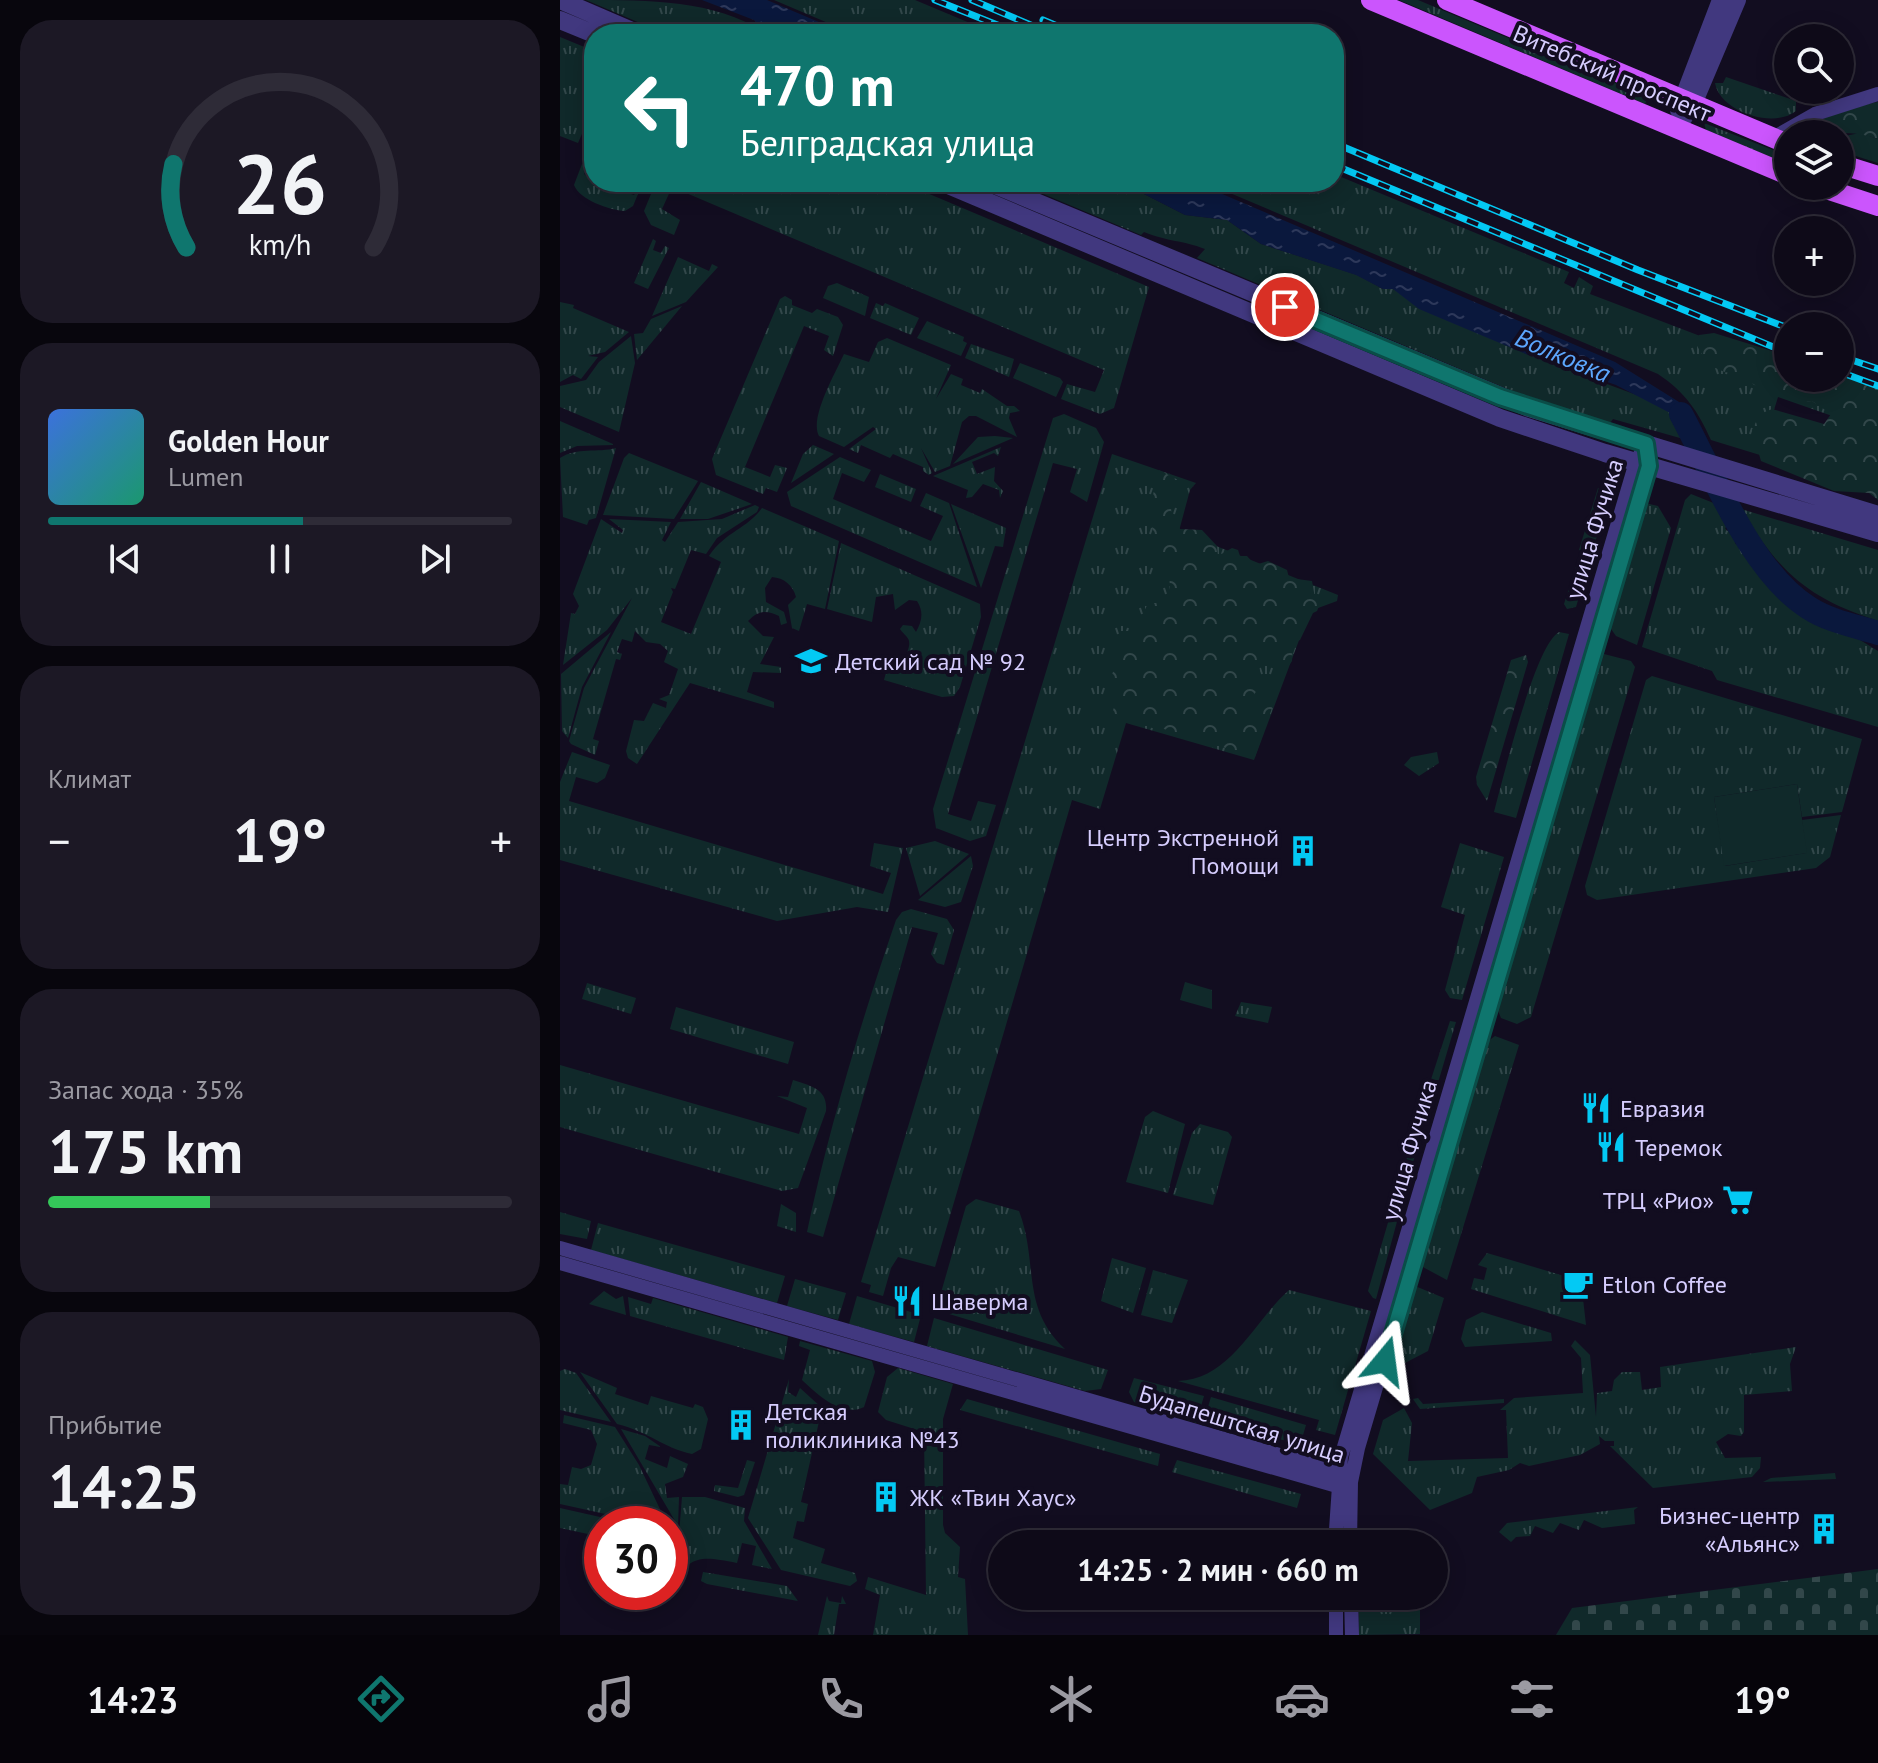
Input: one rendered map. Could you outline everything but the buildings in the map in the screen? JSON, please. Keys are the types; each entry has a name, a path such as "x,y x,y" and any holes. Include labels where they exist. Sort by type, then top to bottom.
{"main road":[{"name":"Витебский проспект","path":"1371,0 1774,169"},
{"name":"Витебский проспект","path":"1447,0 1774,138"},
{"path":"1854,168 1878,176"},
{"path":"1854,198 1878,206"}],"street":[{"path":"560,0 616,24"},
{"path":"1687,102 1721,0"},
{"path":"1676,128 1737,0"},
{"path":"560,20 584,30"},
{"name":"Витебский проспект","path":"1807,120 1815,114 1878,94"},
{"path":"965,192 1463,403 1642,464 1878,533"},
{"path":"1012,192 1500,397 1684,457 1878,515"},
{"name":"улица Фучика","path":"1337,1530 1342,1480 1646,444"},
{"name":"Будапештская улица","path":"560,1248 1342,1480"},
{"name":"Будапештская улица","path":"560,1263 1342,1480"},
{"name":"улица Фучика","path":"1342,1480 1348,1530"},
{"path":"1336,1610 1336,1635"},
{"path":"1351,1610 1352,1635"}],"green space":[{"path":"586,0 682,4 727,14 749,24 642,24"},
{"path":"774,0 915,0 972,24 830,24"},
{"path":"1399,0 1418,0 1648,97 1645,104"},
{"path":"560,37 584,47 584,129 578,143 560,136"},
{"path":"1726,77 1774,93 1774,104 1796,104 1796,111 1775,118 1749,115 1727,102 1719,93 1715,83 1723,83"},
{"path":"1878,102 1878,139 1854,134 1854,120 1823,120"},
{"path":"1704,123 1774,150 1774,158 1706,130"},
{"path":"1854,134 1878,139 1878,163 1854,155"},
{"path":"582,164 584,192 625,192 634,195 639,192 633,206 625,211 596,203 582,195 574,185"},
{"path":"1344,178 1569,272 1564,283 1574,288 1579,277 1593,286 1590,294 1729,347 1774,373 1774,392 1808,392 1878,432 1778,397 1760,455 1711,440 1690,403 1658,374 1228,192 1344,192"},
{"path":"652,192 670,192 662,209 680,220 674,235 651,225 644,211"},
{"path":"684,192 925,192 1149,287 1114,408 1100,414 1061,399 1067,384 1095,392 1104,370"},
{"path":"1039,192 1139,192 1185,215 1227,220 1261,244 1357,275 1383,289 1393,289 1526,354 1650,400 1674,415 1687,440 1613,419 1610,423 1599,420 1505,388 1197,258 1205,249 1144,232 1141,235"},
{"path":"653,239 656,241 653,250 661,253 665,246 669,248 648,289 634,283"},
{"path":"678,257 709,271 712,264 718,267 686,302 652,316"},
{"path":"837,283 869,297 865,316 823,298 828,286"},
{"path":"785,296 792,300 792,305 812,313 817,309 838,317 843,325 833,356 824,350 829,336 804,326 745,467 770,477 775,465 787,468 777,492 766,488 763,494 716,475 712,459 780,299"},
{"path":"560,302 574,305 573,308 629,332 605,352 588,356 598,357 581,379 573,375 560,382"},
{"path":"876,303 883,306 885,303 919,318 911,335 870,318"},
{"path":"682,306 637,360 634,334 643,333 651,319"},
{"path":"927,321 964,337 963,341 967,343 961,356 917,338"},
{"path":"1714,333 1774,352 1774,388 1754,385 1745,375 1727,373 1714,367 1695,342 1699,335"},
{"path":"631,336 635,363 619,432 560,407 560,386 586,380 599,362"},
{"path":"887,338 951,365 936,399 951,374 963,379 961,385 980,393 982,389 1007,406 1014,406 1020,411 1010,413 1009,418 1017,437 976,416 969,416 962,422 950,466 935,472 921,448 932,473 929,475 923,467 893,454 890,458 861,445 858,453 849,449 876,429 873,427 844,447 819,436 820,407 844,354 869,362 878,342"},
{"path":"971,344 1014,359 1009,377 965,358"},
{"path":"1020,363 1060,378 1063,382 1056,397 1013,378"},
{"path":"1854,379 1878,387 1878,500 1869,493 1834,491 1761,461 1752,430 1760,414 1772,409 1824,424 1831,414 1812,401 1801,402 1784,392 1854,392"},
{"path":"1064,414 1096,428 1104,442 1087,502 1070,492 1077,469 1053,463 948,814 971,821 978,801 996,805 986,836 970,841 936,828 933,809 1053,418"},
{"path":"560,421 613,445 577,446 560,453"},
{"path":"978,437 1013,438 953,464"},
{"path":"813,445 834,454 791,483 803,454"},
{"path":"1001,447 998,456 994,453 972,462 977,474 995,467 994,481 1003,491 1000,498 999,490 983,484 972,497 966,498 968,490 933,476"},
{"path":"616,448 596,518 589,520 587,525 563,517 560,458 573,452"},
{"path":"629,453 698,481 674,519 603,515 624,458"},
{"path":"1112,454 1196,483 1190,490 1179,531 1338,595 1337,601 1310,611 1254,760 1126,723 1100,809 1072,800 935,1267 898,1257 891,1268 883,1296 869,1292 871,1285 861,1282"},
{"path":"840,457 871,470 864,482 842,473 833,499 931,541 943,516 920,506 926,493 949,503 977,587 791,506 787,492"},
{"path":"1159,470 1182,482 1171,510 1180,529 1202,530 1217,546 1218,556 1232,548 1238,550 1240,556 1247,556 1255,565 1268,561 1287,570 1289,578 1312,581 1315,598 1325,594 1335,598 1331,603 1321,601 1300,640 1293,643 1292,661 1285,671 1273,668 1267,662 1259,665 1262,683 1251,699 1268,693 1277,682 1280,685 1255,757 1112,713 1120,691 1113,682 1108,683 1126,650 1120,644 1121,631 1135,631 1148,603 1164,603 1169,591 1170,579 1150,513"},
{"path":"880,474 916,489 911,502 875,487"},
{"path":"701,482 752,504 708,519 680,519"},
{"path":"1598,488 1611,492 1591,555 1579,550"},
{"path":"1691,494 1721,506 1731,524 1725,528 1727,531 1734,527 1738,534 1735,544 1742,542 1759,573 1780,596 1807,616 1847,632 1878,651 1878,727 1717,680 1712,671 1642,647 1685,500"},
{"path":"1645,503 1658,506 1671,528 1637,645 1616,636 1609,626"},
{"path":"951,504 1006,528 1003,547 995,546 981,588"},
{"path":"755,505 759,507 757,512 717,538 706,554 691,550 675,589 671,588 673,592 661,622 691,634 721,562 709,556 762,508 839,541 825,609 807,604 799,631 792,628 788,605 796,597 795,593 787,583 772,577 765,588 766,602 784,612 787,623 781,625 779,616 766,612 748,621 763,636 774,637 760,664 781,667 781,673 753,672 747,692 774,702 774,708 690,683 637,764 628,758 626,751 634,720 644,721 653,703 666,708 667,702 659,699 669,695 678,669 664,662 668,651 660,644 646,642 635,631 632,642 622,639 617,652 622,654 620,660 616,659 593,739 599,741 595,755 571,744 569,741 584,688 632,598 607,630 563,665 571,613 575,614 579,606 573,594 601,519 622,533 623,530 609,519 671,522 662,540 665,542 678,522 722,519"},
{"path":"1741,509 1878,550 1878,621 1832,603 1797,580 1768,550"},
{"path":"841,543 980,604 981,617 960,687 954,696 942,697 884,680 889,661 889,671 898,674 901,663 911,659 907,653 909,641 900,629 903,625 912,626 916,632 921,616 917,601 909,600 895,610 893,594 876,597 872,622 827,609"},
{"path":"1576,566 1587,570 1576,607 1567,609 1564,604"},
{"path":"611,632 582,687 568,738 562,731 561,674"},
{"path":"1559,632 1569,634 1516,818 1494,812 1530,686 1550,642"},
{"path":"1604,654 1631,661 1635,667 1531,1017 1517,1024 1501,1018 1497,1008"},
{"path":"1526,655 1528,662 1487,801 1477,785 1476,777 1511,660"},
{"path":"1652,676 1862,739 1842,812 1802,817 1797,784 1714,797 1725,866 1806,853 1802,820 1841,815 1830,857 1816,868 1597,900 1587,895 1585,886 1646,680"},
{"path":"572,752 610,765 605,778 597,783 576,777 569,801 883,894 891,873 870,866 874,843 903,848 888,912 857,907 777,921 560,860 560,782"},
{"path":"1437,752 1439,763 1419,776 1404,765 1411,757"},
{"path":"1797,784 1807,853 1724,866 1714,797"},
{"path":"935,841 969,854 920,896 906,848"},
{"path":"1460,843 1504,857 1462,1000 1450,998 1445,990 1465,915 1441,907"},
{"path":"971,856 973,866 961,902 945,907 918,900"},
{"path":"911,909 947,919 954,930 944,965 937,963 931,954 938,933 912,927 823,1237 807,1232 836,1114 896,920 902,912"},
{"path":"1185,982 1212,990 1212,1009 1180,1000"},
{"path":"587,983 636,998 631,1014 582,999"},
{"path":"1241,1002 1272,1007 1268,1023 1235,1016"},
{"path":"676,1007 794,1042 788,1064 670,1029"},
{"path":"1450,1021 1456,1022 1429,1113 1423,1104"},
{"path":"1495,1036 1519,1045 1447,1280 1421,1266 1487,1042"},
{"path":"560,1065 799,1134 807,1108 777,1096 788,1097 793,1080 821,1093 826,1111 798,1188 782,1191 560,1127"},
{"path":"1153,1111 1185,1124 1168,1193 1126,1182 1145,1117"},
{"path":"1200,1124 1228,1132 1232,1137 1213,1205 1173,1195 1192,1133"},
{"path":"1421,1133 1376,1299 1368,1291 1413,1137"},
{"path":"976,1199 1019,1211 1036,1301 1051,1333 1065,1349 936,1310 966,1206"},
{"path":"781,1204 796,1213 796,1232 777,1226"},
{"path":"560,1212 591,1221 587,1239 560,1234"},
{"path":"598,1223 785,1276 777,1303 591,1250"},
{"path":"1487,1253 1581,1281 1586,1325 1471,1289 1474,1278 1484,1280 1487,1268 1478,1265"},
{"path":"1112,1258 1146,1268 1133,1313 1101,1301"},
{"path":"1153,1270 1188,1280 1172,1323 1141,1315"},
{"path":"795,1279 846,1293 838,1320 787,1306"},
{"path":"1415,1286 1444,1298 1428,1351 1403,1364 1395,1353"},
{"path":"1289,1290 1371,1311 1335,1435 1316,1430 1319,1420 1178,1381 1197,1378 1227,1360"},
{"path":"604,1291 616,1299 623,1296 626,1315 589,1304"},
{"path":"857,1296 921,1315 914,1342 849,1324"},
{"path":"628,1297 651,1304 653,1298 788,1337 784,1360 630,1316"},
{"path":"1482,1312 1551,1333 1552,1341 1465,1347 1461,1339 1466,1320"},
{"path":"934,1318 1108,1370 1101,1389 1085,1391 927,1346"},
{"path":"1575,1340 1590,1355 1596,1417 1597,1393 1612,1391 1614,1380 1622,1372 1640,1372 1642,1390 1661,1387 1660,1367 1796,1347 1790,1364 1792,1391 1744,1395 1744,1432 1741,1436 1728,1434 1716,1442 1725,1458 1761,1457 1760,1468 1752,1477 1653,1488 1610,1446 1614,1446 1614,1441 1605,1441 1599,1436 1600,1444 1580,1455 1529,1466 1520,1463 1509,1470 1477,1477 1472,1493 1430,1510 1373,1454 1383,1420 1404,1408 1412,1423 1408,1461 1508,1458 1506,1410 1500,1410 1514,1398 1583,1393 1581,1358 1571,1346"},
{"path":"800,1341 872,1361 875,1372 864,1407 856,1410 839,1407 822,1398 802,1380 810,1350 799,1346"},
{"path":"898,1368 953,1384 943,1419 943,1525 945,1533 960,1547 958,1577 965,1579 968,1635 873,1635 880,1595 865,1589 868,1577 926,1595 924,1432 886,1420 878,1412 887,1377"},
{"path":"565,1369 576,1373 611,1422 560,1410 560,1371"},
{"path":"580,1372 617,1388 615,1394 648,1405 651,1396 693,1408 695,1404 703,1407 708,1419 701,1449 692,1454 617,1424"},
{"path":"1134,1378 1204,1396 1196,1423 1134,1402 1129,1392"},
{"path":"789,1379 788,1392 796,1397 800,1388 822,1408 801,1502 808,1504 804,1522 797,1521 793,1538 825,1549 821,1563 855,1573 857,1581 850,1586 781,1570 748,1518"},
{"path":"1211,1397 1306,1425 1300,1445 1205,1417"},
{"path":"1418,1398 1423,1404 1504,1399 1504,1403 1420,1409 1413,1399"},
{"path":"967,1399 1160,1454 1158,1466 960,1410"},
{"path":"564,1415 615,1427 639,1465 658,1506 584,1506 584,1509 560,1504 560,1484 568,1485 572,1467 581,1469 591,1465 597,1444 591,1430 563,1423"},
{"path":"621,1429 645,1436 661,1447 649,1445 645,1459 667,1468 670,1456 688,1464 683,1477 665,1484 667,1498 679,1497 679,1506 666,1506"},
{"path":"747,1460 755,1462 744,1495 738,1497 714,1491 715,1485 738,1488"},
{"path":"1177,1460 1301,1494 1297,1508 1172,1472"},
{"path":"1835,1473 1836,1479 1763,1482 1771,1478"},
{"path":"682,1497 705,1497 745,1508 744,1521 772,1569 752,1565 756,1546 742,1543 737,1563 705,1559 688,1565 688,1506 681,1506"},
{"path":"1638,1507 1634,1510 1635,1524 1602,1528 1584,1520 1579,1530 1560,1523 1553,1533 1535,1526 1530,1536 1516,1537 1511,1542 1499,1532 1507,1523"},
{"path":"560,1508 584,1513 584,1533 560,1528"},
{"path":"1878,1569 1878,1635 1556,1635 1572,1608"},
{"path":"703,1572 787,1586 798,1601 707,1584 701,1581"},
{"path":"827,1596 829,1601 841,1603 842,1596 846,1604 839,1604 834,1635 818,1635"},
{"path":"1358,1610 1420,1610 1420,1634 1359,1635"}],"water":[{"path":"702,0 767,0 823,24 758,24"},
{"name":"Волковка","path":"1139,192 1217,192 1615,362 1679,402 1704,443 1687,440 1674,415 1616,385 1526,354 1419,309 1393,289 1383,289 1356,275 1261,244 1227,220 1185,215"}],"waterway":[{"name":"Волковка","path":"1681,414 1735,520 1769,571 1788,592 1817,613 1878,633"}],"railway":[{"path":"935,0 995,24"},
{"path":"972,0 1028,24"},
{"path":"1043,20 1052,24"},
{"path":"1344,147 1638,270 1774,323"},
{"path":"1344,169 1774,347"},
{"path":"1854,361 1878,369"},
{"path":"1854,377 1878,386"}],"place":[{"name":"Детский сад № 92","path":"811,661"},
{"name":"Центр Экстренной Помощи","path":"1303,851"},
{"name":"Евразия","path":"1596,1108"},
{"name":"Теремок","path":"1611,1147"},
{"name":"ТРЦ «Рио»","path":"1738,1200"},
{"name":"Etlon Coffee","path":"1578,1284"},
{"name":"Шаверма","path":"907,1301"},
{"name":"Детская поликлиника №43","path":"741,1425"},
{"name":"ЖК «Твин Хаус»","path":"886,1497"},
{"name":"Бизнес-центр «Альянс»","path":"1824,1529"}],"route":[{"path":"1285,307 1500,397 1646,444 1649,466 1385,1361"}]}
